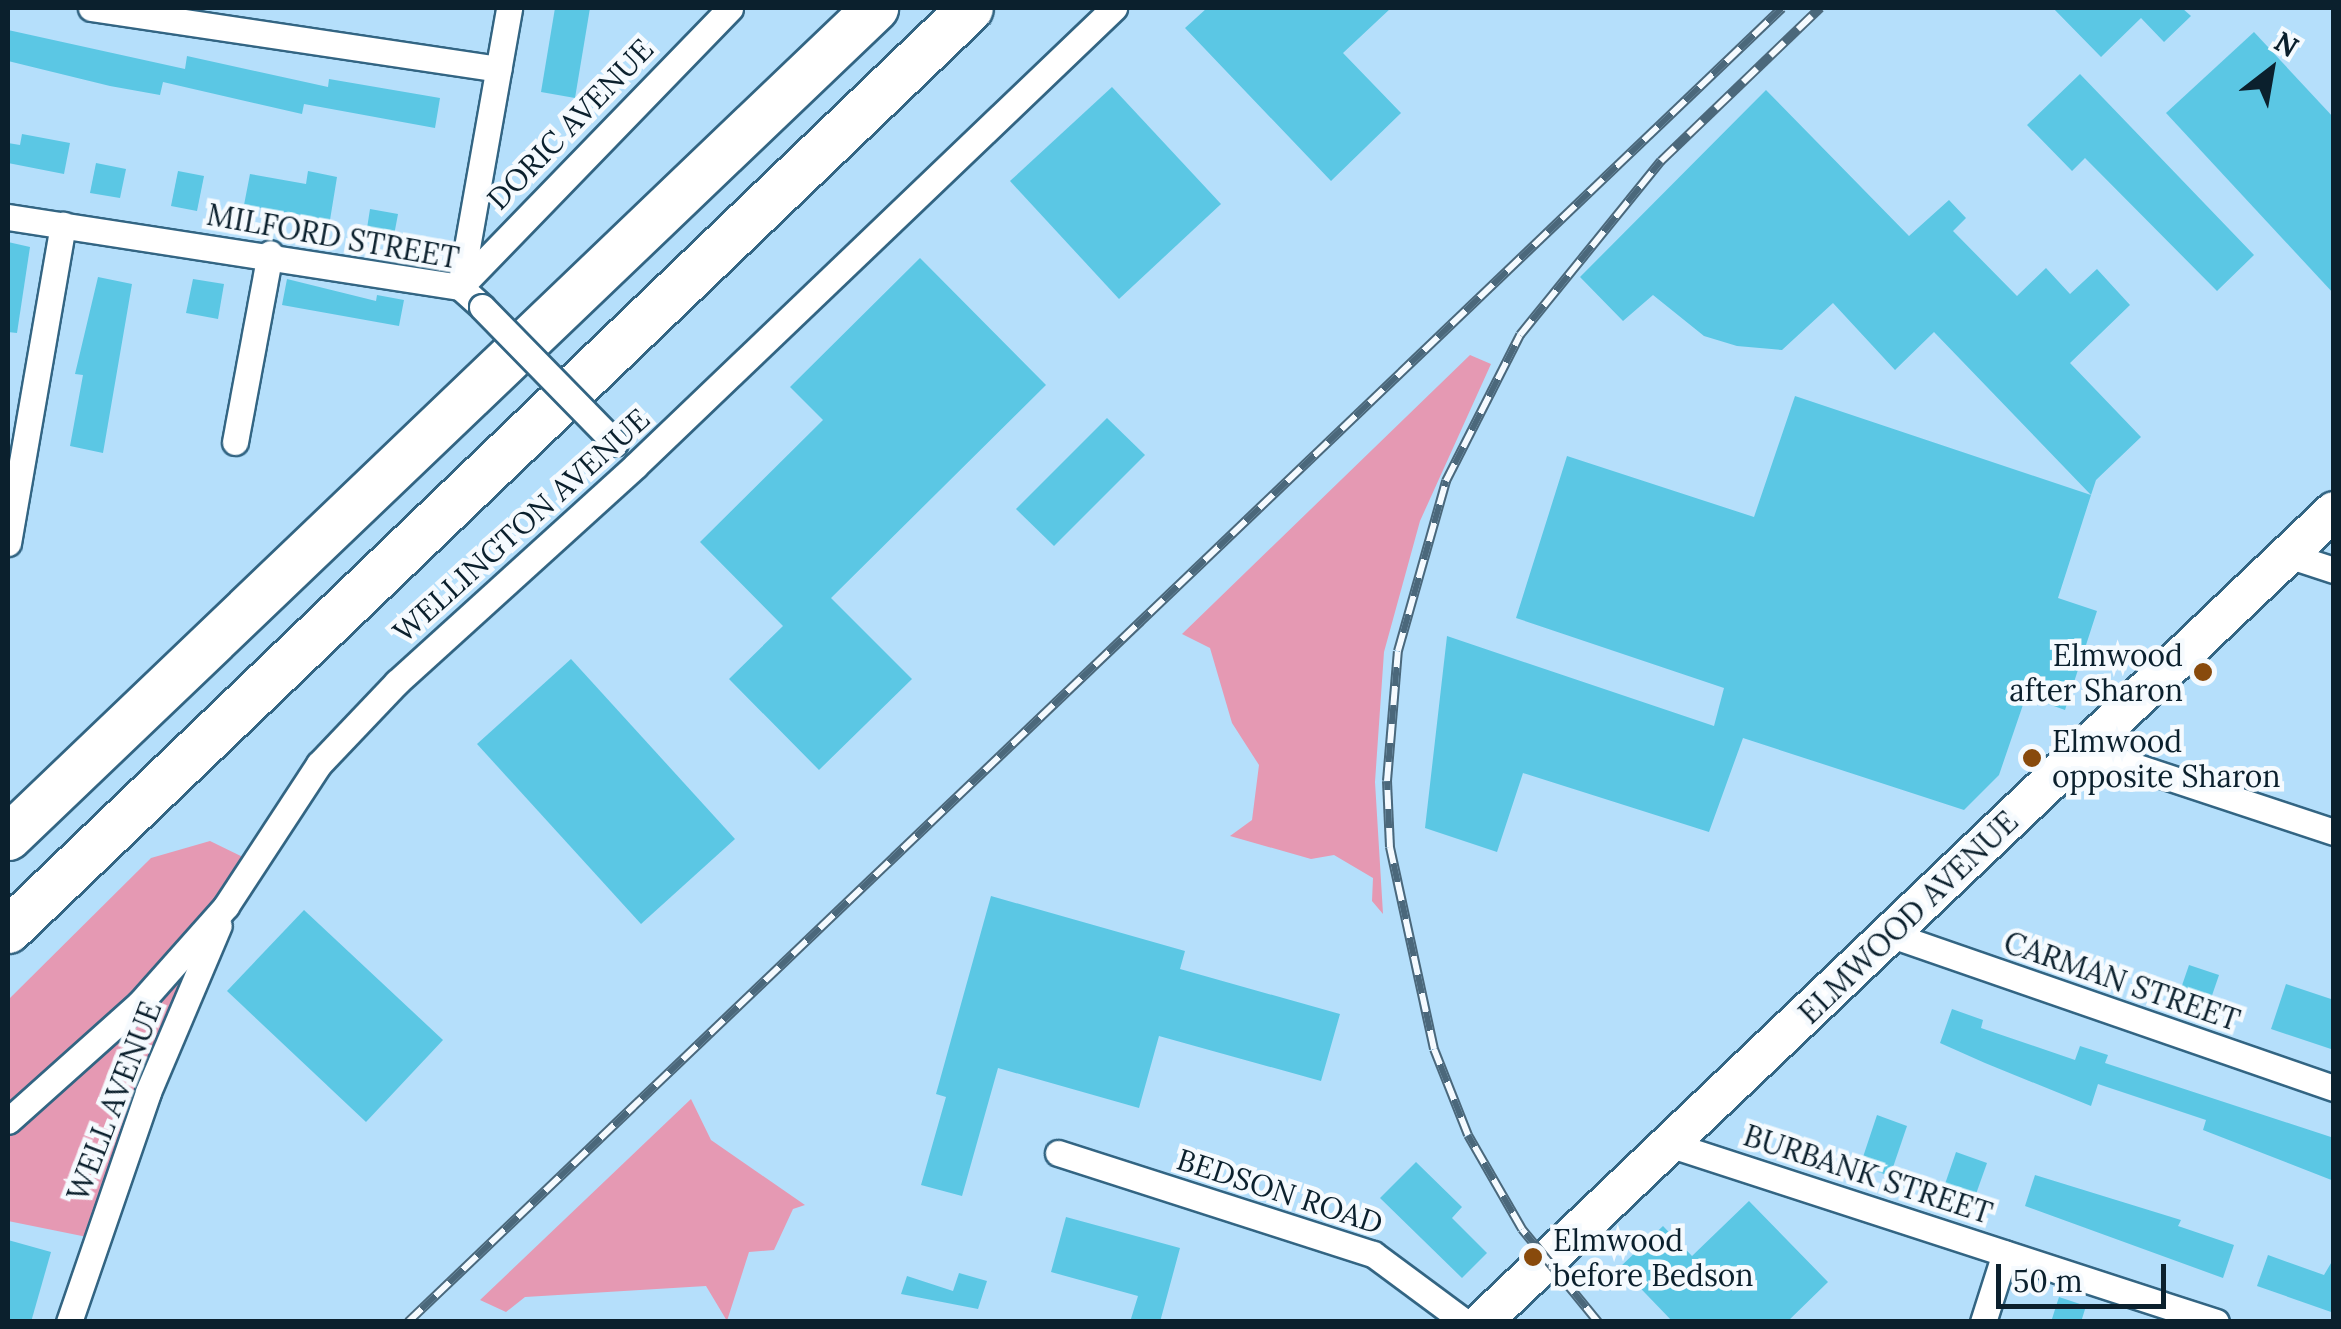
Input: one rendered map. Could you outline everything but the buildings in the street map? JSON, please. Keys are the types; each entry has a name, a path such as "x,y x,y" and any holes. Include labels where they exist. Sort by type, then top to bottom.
{"highway":[{"path":"8,837 875,8"},
{"path":"8,930 970,8"}],"main road":[{"name":"ELMWOOD AVENUE","path":"1482,1322 2334,511"}],"street":[{"path":"91,8 256,18 498,69"},
{"path":"460,287 509,8"},
{"name":"DORIC AVENUE","path":"460,287 730,8"},
{"name":"WELLINGTON AVENUE","path":"8,1121 140,1003 226,906 319,764 397,682 635,466 1114,8"},
{"name":"MILFORD STREET","path":"8,217 270,253 460,287 635,466"},
{"path":"8,543 63,225"},
{"path":"234,442 270,253"},
{"path":"2288,554 2334,570"},
{"path":"2083,749 2334,832"},
{"name":"WELL AVENUE","path":"70,1322 148,1092 226,906"},
{"name":"CARMAN STREET","path":"1889,934 2334,1088"},
{"name":"BURBANK STREET","path":"1672,1145 2216,1322"},
{"name":"BEDSON ROAD","path":"1058,1154 1373,1254 1465,1322"},
{"path":"1983,1322 2005,1253"}],"shaded area":[{"path":"1470,355 1491,364 1420,521 1384,652 1375,782 1383,914 1372,901 1373,878 1334,855 1311,859 1230,836 1252,820 1259,765 1232,723 1210,648 1182,634"},
{"path":"210,841 251,861 87,1237 8,1221 8,1000 151,858"},
{"path":"691,1099 711,1140 805,1205 793,1209 774,1250 749,1252 727,1321 706,1286 525,1297 506,1312 480,1300"}],"railway":[{"path":"408,1322 1782,8"},
{"path":"1598,1322 1522,1229 1468,1135 1434,1049 1390,847 1387,781 1398,651 1446,481 1520,335 1661,161 1820,8"}],"place":[{"name":"Elmwood after Sharon","path":"2203,672"},
{"name":"Elmwood opposite Sharon","path":"2032,758"},
{"name":"Elmwood before Bedson","path":"1533,1257"}]}
